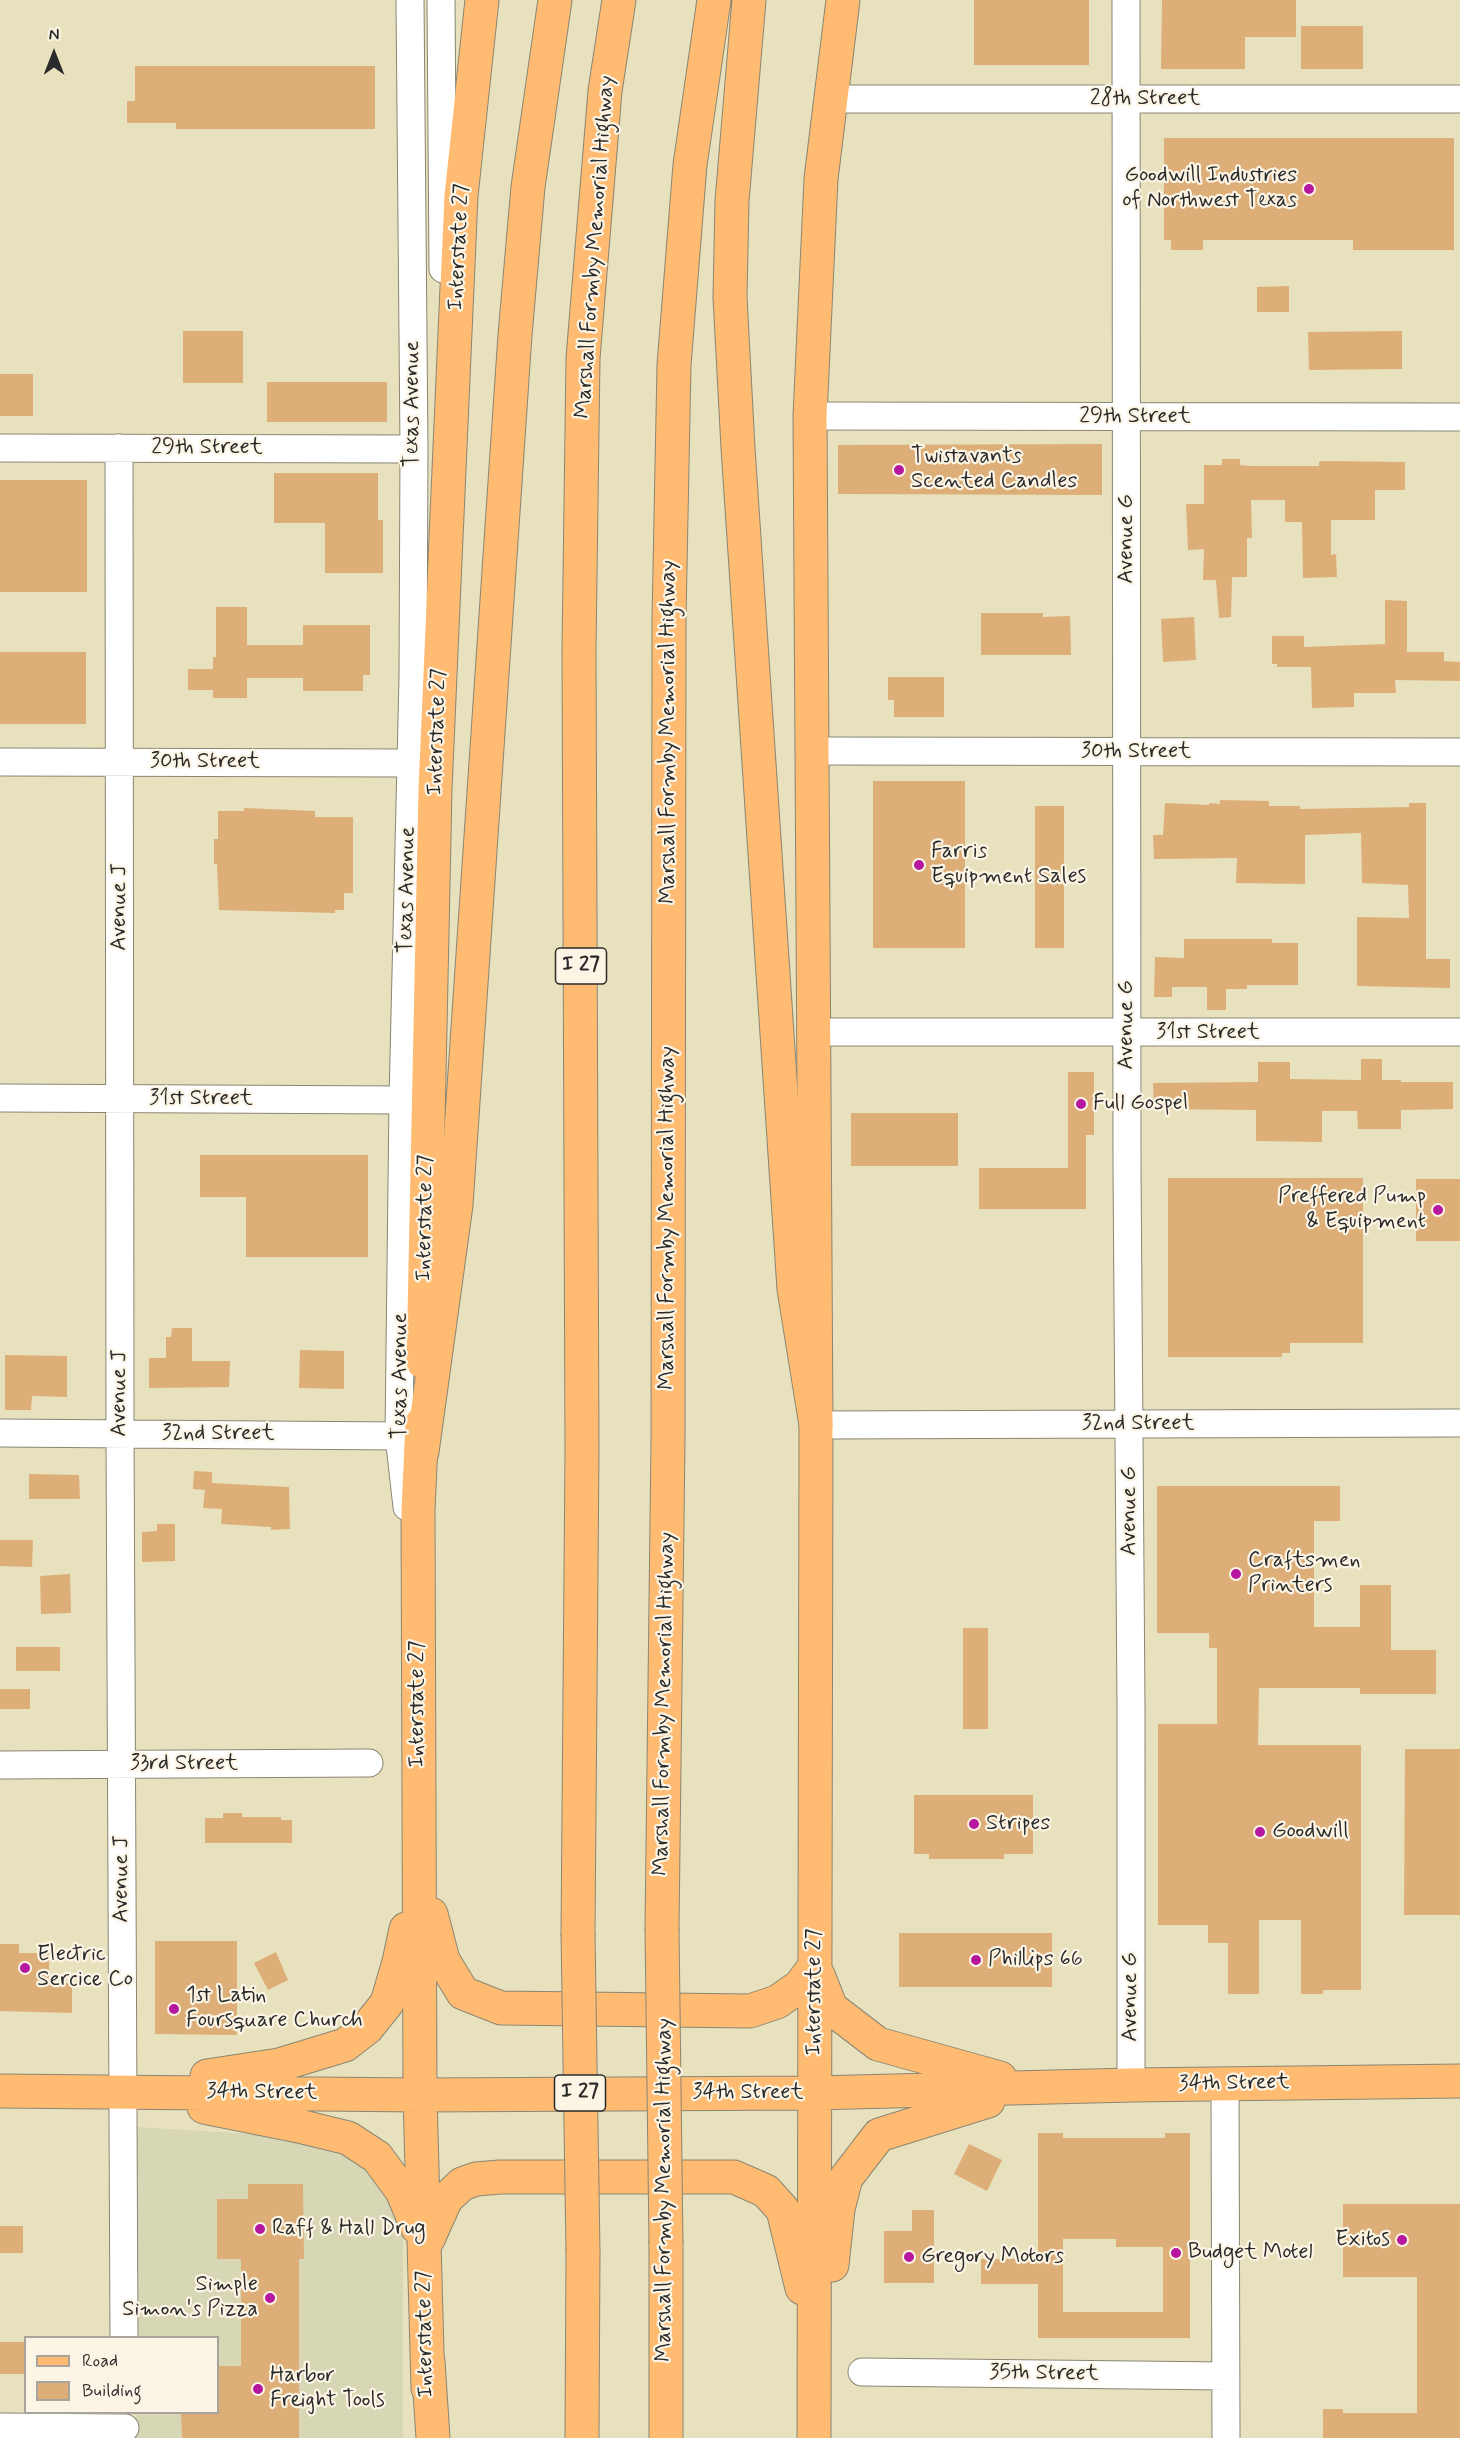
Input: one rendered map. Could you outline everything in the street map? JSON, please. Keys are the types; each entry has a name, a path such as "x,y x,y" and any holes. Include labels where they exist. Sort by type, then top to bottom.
{"main road":[{"name":"Interstate 27","path":"428,2438 420,2095 418,1510 411,1444 423,770 461,196 482,0"},
{"path":"411,1444 456,1205 516,324 528,187 555,0"},
{"name":"Marshall Formby Memorial Highway","path":"582,2438 583,2252 578,1933 582,1451 579,650 583,358 605,91 619,0"},
{"name":"Marshall Formby Memorial Highway","path":"666,2438 662,1928 668,1440 669,619 674,365 690,165 714,0"},
{"path":"749,0 732,201 730,297 794,1289 816,1425"},
{"name":"Interstate 27","path":"814,2438 816,1425 810,416 820,191 829,99 843,0"},
{"path":"419,1864 443,1960 463,1993 501,2008 750,2010 777,2002 800,1986 815,1966"},
{"path":"123,2091 279,2065 345,2045 367,2028 387,2003 399,1962 419,1864"},
{"path":"815,1966 831,2008 878,2044 1036,2088"},
{"name":"34th Street","path":"0,2091 420,2095 814,2093 1131,2085 1460,2081"},
{"path":"814,2334 832,2264 838,2209 846,2178 879,2135 933,2116 1036,2088"},
{"path":"123,2091 348,2138 377,2157 402,2191 425,2246"},
{"path":"425,2246 446,2199 462,2184 476,2179 500,2177 734,2177 766,2191 783,2210 814,2334"},
{"path":"428,2361 433,2438"}],"street":[{"name":"Texas Avenue","path":"410,0 414,449 423,770 403,1101 411,1444"},
{"path":"423,770 445,466 441,0"},
{"name":"Avenue G","path":"1126,0 1131,2085"},
{"name":"28th Street","path":"829,99 1460,99"},
{"name":"29th Street","path":"810,416 1460,417"},
{"name":"29th Street","path":"0,448 414,449"},
{"name":"Avenue J","path":"119,448 124,2336"},
{"name":"30th Street","path":"812,751 1460,752"},
{"name":"30th Street","path":"0,762 120,761 423,770"},
{"name":"31st Street","path":"812,1032 1460,1032"},
{"name":"31st Street","path":"0,1098 403,1101"},
{"name":"32nd Street","path":"816,1425 1460,1424"},
{"name":"32nd Street","path":"0,1433 120,1433 411,1444"},
{"name":"33rd Street","path":"0,1765 369,1763"},
{"path":"1225,2084 1226,2438"},
{"name":"35th Street","path":"862,2372 1226,2376"},
{"path":"0,2427 125,2426"}],"shaded area":[{"path":"137,2127 300,2137 364,2156 403,2223 403,2438 135,2438 136,2414 219,2414 219,2336 136,2336"}],"building":[{"path":"974,0 1089,0 1089,65 974,65"},
{"path":"1162,0 1296,0 1296,37 1245,37 1245,69 1161,69"},
{"path":"1301,26 1363,26 1363,69 1301,69"},
{"path":"135,66 375,66 375,129 176,129 176,123 127,123 127,101 135,101"},
{"name":"Goodwill Industries of Northwest Texas","path":"1164,138 1454,138 1454,250 1353,250 1353,240 1203,240 1203,250 1171,250 1171,240 1164,240"},
{"path":"1289,286 1289,312 1257,312 1257,287"},
{"path":"183,331 243,331 243,383 183,383"},
{"path":"1402,331 1402,369 1309,370 1308,332"},
{"path":"0,374 33,374 33,416 0,416"},
{"path":"267,382 387,382 387,422 267,422"},
{"path":"1102,444 1102,495 838,494 838,445"},
{"path":"1222,459 1240,459 1240,465 1251,466 1319,466 1319,462 1322,461 1405,462 1405,490 1375,490 1375,520 1331,520 1331,555 1336,554 1337,577 1303,578 1302,522 1285,522 1285,500 1251,500 1252,538 1247,538 1247,577 1232,577 1231,617 1219,618 1216,580 1203,580 1204,549 1188,550 1186,504 1204,504 1204,465 1222,465"},
{"path":"274,473 378,473 378,520 383,520 383,573 325,573 325,523 274,523"},
{"path":"0,480 87,480 87,592 0,592"},
{"path":"1385,600 1407,601 1407,652 1444,652 1444,661 1460,662 1460,681 1395,680 1396,693 1354,693 1354,707 1312,708 1311,667 1277,667 1277,664 1272,664 1272,636 1304,636 1304,647 1385,644"},
{"path":"216,607 247,607 247,645 303,645 303,625 370,625 370,675 363,675 363,691 303,691 303,678 247,678 247,698 213,698 213,690 188,690 188,669 213,669 213,657 216,657"},
{"path":"981,613 1043,613 1043,617 1070,616 1071,655 981,655"},
{"path":"1194,617 1196,660 1163,662 1161,619"},
{"path":"0,652 86,652 86,724 0,724"},
{"path":"888,677 944,677 944,717 894,717 894,700 888,700"},
{"name":"Farris Equipment Sales","path":"873,781 965,781 965,948 873,948"},
{"path":"1220,800 1269,801 1269,806 1300,806 1300,809 1409,807 1409,803 1426,803 1426,959 1450,959 1450,988 1357,986 1357,917 1409,918 1408,885 1362,883 1361,833 1305,835 1305,884 1236,883 1237,858 1154,859 1153,835 1163,835 1165,803 1209,805 1209,803 1220,804"},
{"path":"1035,806 1064,806 1064,948 1035,948"},
{"path":"244,808 315,811 315,817 353,817 353,893 344,893 344,910 335,910 335,913 219,910 217,864 214,864 214,839 218,839 218,811 244,811"},
{"path":"1184,939 1272,939 1272,943 1298,943 1298,985 1247,985 1247,989 1226,989 1226,1010 1207,1010 1207,987 1172,987 1172,997 1154,997 1155,957 1184,958"},
{"path":"1361,1059 1382,1059 1382,1080 1453,1082 1453,1109 1401,1110 1401,1129 1358,1129 1357,1111 1322,1111 1322,1142 1256,1141 1256,1110 1154,1109 1153,1083 1258,1082 1258,1062 1290,1062 1290,1079 1361,1080"},
{"path":"1068,1072 1094,1072 1094,1135 1086,1135 1086,1209 979,1209 979,1168 1068,1168"},
{"path":"851,1113 958,1113 958,1166 851,1166"},
{"path":"200,1155 368,1155 368,1257 246,1257 246,1197 200,1197"},
{"path":"1168,1178 1363,1178 1363,1343 1290,1343 1290,1353 1282,1353 1282,1357 1168,1357"},
{"name":"Preffered Pump & Equipment","path":"1416,1179 1460,1179 1460,1241 1416,1241"},
{"path":"172,1328 192,1328 192,1361 230,1361 229,1387 149,1388 149,1358 166,1358 166,1337 171,1337"},
{"path":"300,1350 344,1351 344,1389 299,1388"},
{"path":"5,1355 67,1356 67,1397 32,1396 31,1410 5,1410"},
{"path":"194,1471 212,1472 212,1483 289,1487 290,1529 271,1530 271,1527 221,1524 222,1509 203,1508 205,1490 193,1489"},
{"path":"29,1474 79,1475 80,1499 29,1499"},
{"path":"1157,1486 1340,1486 1340,1521 1314,1521 1314,1627 1360,1627 1360,1585 1391,1585 1391,1650 1436,1650 1436,1694 1360,1694 1360,1688 1259,1688 1258,1745 1361,1745 1361,1990 1323,1990 1323,1994 1301,1994 1301,1920 1259,1920 1259,1994 1228,1994 1228,1943 1208,1943 1208,1925 1158,1925 1158,1724 1217,1724 1217,1648 1209,1648 1209,1633 1157,1633"},
{"path":"157,1524 175,1524 175,1561 142,1562 142,1532 157,1531"},
{"path":"0,1540 33,1540 32,1567 0,1566"},
{"path":"70,1574 71,1613 41,1614 40,1576"},
{"path":"963,1628 988,1628 988,1729 963,1729"},
{"path":"16,1647 60,1647 60,1671 16,1671"},
{"path":"0,1689 30,1689 30,1709 0,1709"},
{"path":"1405,1749 1460,1749 1460,1915 1404,1915"},
{"name":"Stripes","path":"914,1795 1033,1795 1033,1854 1004,1854 1004,1859 929,1859 929,1854 914,1854"},
{"path":"223,1813 242,1813 242,1817 281,1817 281,1820 292,1820 292,1843 205,1843 205,1818 223,1818"},
{"name":"Phillips 66","path":"899,1933 1052,1933 1052,1987 899,1987"},
{"name":"1st Latin Foursquare Church","path":"155,1941 237,1941 237,2035 155,2034"},
{"name":"Electric Sercice Co","path":"0,1944 19,1944 19,1953 49,1953 49,1983 72,1983 72,2013 0,2011"},
{"path":"276,1952 288,1980 268,1990 254,1963"},
{"name":"Budget Motel","path":"1038,2133 1063,2133 1063,2138 1165,2138 1165,2133 1190,2133 1190,2338 1038,2338 1038,2284 981,2284 981,2259 1038,2259","holes":["1063,2239 1116,2239 1116,2247 1163,2247 1163,2312 1063,2312"]},
{"path":"969,2144 1002,2160 987,2191 954,2174"},
{"path":"248,2184 303,2184 304,2259 299,2259 299,2438 182,2438 181,2414 219,2414 219,2366 241,2366 241,2259 217,2259 217,2199 248,2199"},
{"path":"1343,2204 1460,2204 1460,2438 1323,2438 1323,2409 1343,2409 1343,2413 1417,2413 1417,2277 1343,2277"},
{"name":"Gregory Motors","path":"912,2210 934,2210 934,2283 884,2283 884,2231 912,2231"},
{"path":"0,2226 23,2226 23,2253 0,2253"},
{"path":"0,2342 24,2342 24,2374 0,2374"}],"place":[{"name":"Goodwill Industries of Northwest Texas","path":"1309,189"},
{"name":"Twistavants Scented Candles","path":"899,470"},
{"name":"Farris Equipment Sales","path":"919,865"},
{"name":"Full Gospel","path":"1081,1104"},
{"name":"Preffered Pump & Equipment","path":"1438,1210"},
{"name":"Craftsmen Printers","path":"1236,1574"},
{"name":"Stripes","path":"974,1824"},
{"name":"Goodwill","path":"1260,1832"},
{"name":"Phillips 66","path":"976,1960"},
{"name":"Electric Sercice Co","path":"25,1968"},
{"name":"1st Latin Foursquare Church","path":"174,2009"},
{"name":"Raff & Hall Drug","path":"260,2229"},
{"name":"Exitos","path":"1402,2240"},
{"name":"Budget Motel","path":"1176,2253"},
{"name":"Gregory Motors","path":"909,2257"},
{"name":"Simple Simon's Pizza","path":"270,2298"},
{"name":"Harbor Freight Tools","path":"258,2389"}]}
